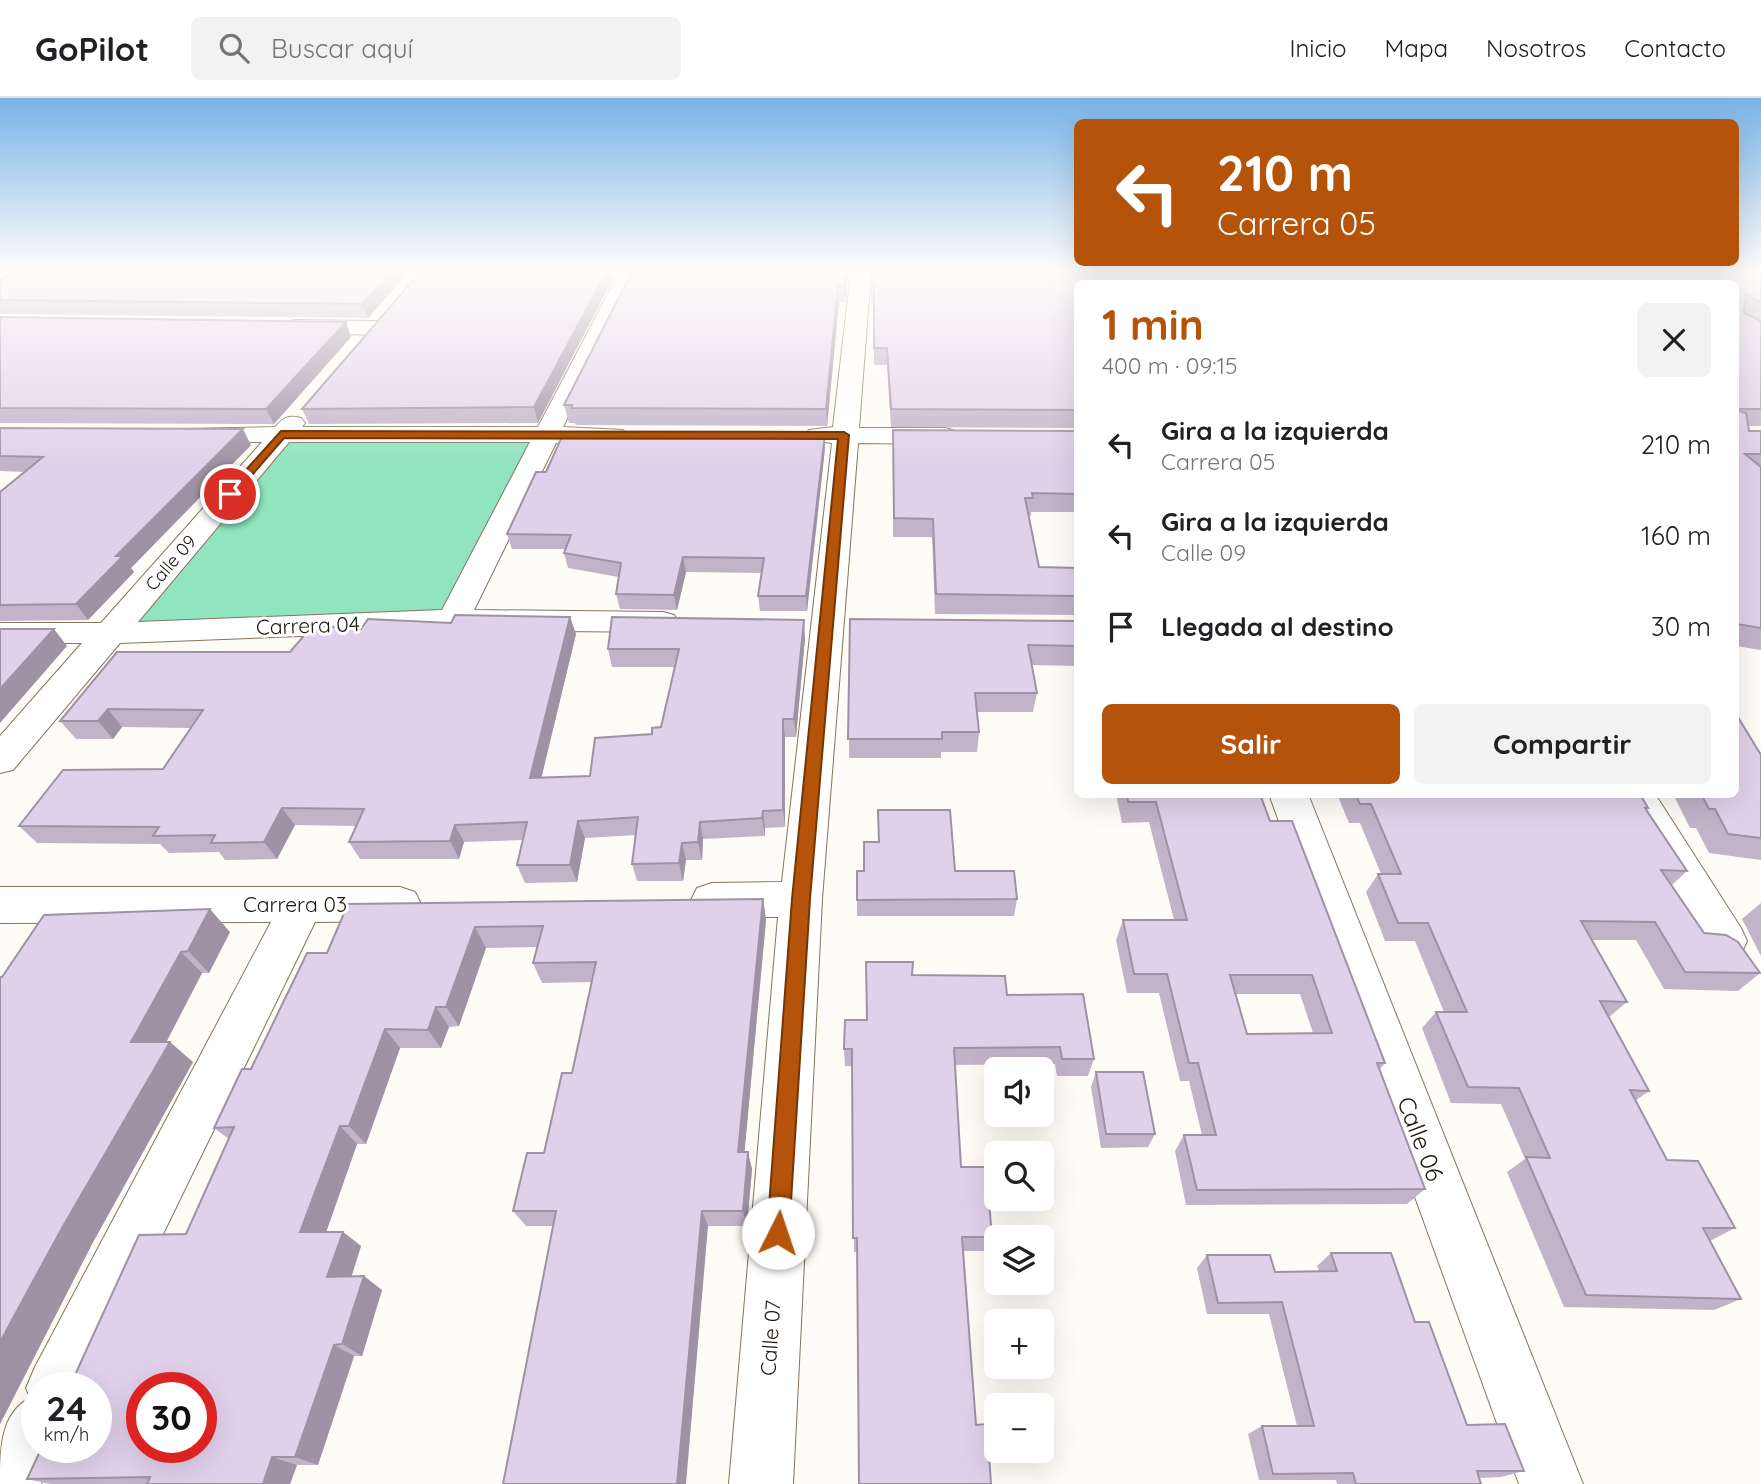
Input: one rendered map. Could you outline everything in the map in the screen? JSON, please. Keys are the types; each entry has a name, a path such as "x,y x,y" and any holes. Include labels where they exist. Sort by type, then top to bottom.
{"street":[{"path":"350,357 369,336"},
{"path":"453,620 597,336"},
{"name":"Calle 07","path":"761,1484 801,899 825,623 855,336"},
{"name":"Calle 09","path":"0,760 307,406"},
{"path":"174,434 641,435"},
{"path":"790,435 968,437"},
{"name":"Carrera 04","path":"0,633 112,633 453,620 688,622"},
{"name":"Calle 06","path":"1290,798 1551,1484"},
{"path":"1636,798 1725,941"},
{"path":"676,900 801,899"},
{"name":"Carrera 03","path":"0,905 440,904"},
{"path":"64,1372 301,906"},
{"path":"7,1484 21,1457"}],"green space":[{"path":"281,435 546,435 453,620 112,633"}],"building":[{"path":"0,336 333,336 266,409 0,408"},
{"path":"365,336 572,336 534,407 302,409"},
{"path":"599,336 833,336 826,409 572,408 572,405 564,405"},
{"path":"874,336 1074,336 1074,410 891,409 887,348 874,348"},
{"path":"1739,336 1761,336 1761,409 1739,409"},
{"path":"1739,411 1746,413 1749,431 1761,431 1761,454 1745,454 1761,467 1761,628 1739,624"},
{"path":"0,428 243,429 116,556 123,556 76,604 0,605 0,492 43,457 0,456"},
{"path":"893,430 1074,431 1074,494 1032,493 1033,498 1025,498 1039,567 1074,568 1074,596 936,594 933,519 894,518"},
{"path":"564,432 825,434 806,596 758,596 764,558 683,557 674,595 616,594 621,563 564,553 571,535 507,534 536,472 546,472"},
{"path":"455,615 570,617 530,778 590,776 595,738 652,734 652,728 661,727 679,649 608,649 612,617 804,620 794,719 783,719 783,810 763,811 762,818 700,822 698,842 682,843 679,863 632,864 638,817 578,821 570,865 517,865 527,822 455,825 450,841 349,842 364,809 282,808 264,842 211,843 215,835 153,836 159,827 19,826 63,770 163,769 203,710 108,709 98,721 60,721 117,652 290,652 313,625 361,629 368,619 451,623"},
{"path":"850,619 1074,621 1074,646 1028,645 1037,693 975,693 979,732 942,732 942,739 848,739"},
{"path":"0,629 54,629 0,689"},
{"path":"1739,719 1761,755 1761,838 1728,834 1715,809 1709,809 1703,798 1739,798"},
{"path":"1128,798 1261,798 1270,821 1292,821 1385,1063 1377,1063 1425,1189 1197,1190 1184,1135 1216,1135 1198,1063 1189,1063 1167,974 1134,974 1123,920 1187,920 1156,802 1128,802","holes":["1230,975 1312,975 1332,1033 1247,1034"]},
{"path":"1357,798 1642,798 1648,808 1645,808 1687,871 1661,870 1704,933 1726,935 1738,942 1760,973 1685,972 1655,922 1581,921 1627,1002 1600,1001 1649,1091 1630,1090 1667,1160 1698,1161 1735,1228 1703,1228 1741,1299 1586,1295 1526,1157 1550,1158 1519,1088 1468,1087 1436,1012 1467,1012 1428,923 1398,923 1378,874 1401,874 1371,804 1360,804"},
{"path":"878,810 950,810 955,871 1014,871 1017,899 857,900 857,871 864,871 864,842 879,842"},
{"path":"763,899 738,1152 748,1152 743,1211 702,1211 677,1484 503,1484 556,1211 513,1211 527,1153 544,1153 562,1073 572,1073 596,962 533,963 543,926 475,927 446,1007 436,1007 428,1030 385,1029 349,1126 340,1126 300,1232 343,1232 327,1277 364,1276 342,1344 334,1345 295,1457 272,1457 263,1484 147,1484 150,1477 27,1479 34,1463 112,1463 112,1372 76,1372 139,1235 186,1234 234,1127 214,1128 242,1069 251,1069 307,953 327,953 348,904"},
{"path":"210,909 188,951 181,952 131,1042 170,1042 62,1228 0,1342 0,977 44,915"},
{"path":"866,962 913,962 912,975 1005,976 1007,995 1083,994 1094,1059 1062,1059 1060,1047 954,1048 961,1167 984,1167 984,1211 990,1211 991,1225 984,1225 984,1237 962,1237 976,1425 984,1424 984,1463 990,1463 991,1484 859,1484 852,1049 844,1049 845,1020 867,1020"},
{"path":"1096,1072 1143,1072 1155,1134 1106,1134"},
{"path":"1331,1253 1391,1253 1415,1322 1429,1322 1467,1425 1505,1424 1524,1471 1477,1471 1481,1484 1356,1484 1353,1473 1273,1474 1262,1426 1314,1426 1282,1302 1218,1303 1207,1255 1270,1255 1275,1272 1337,1271"}],"route":[{"path":"230,494 281,435 844,435 801,899 778,1233"}]}
